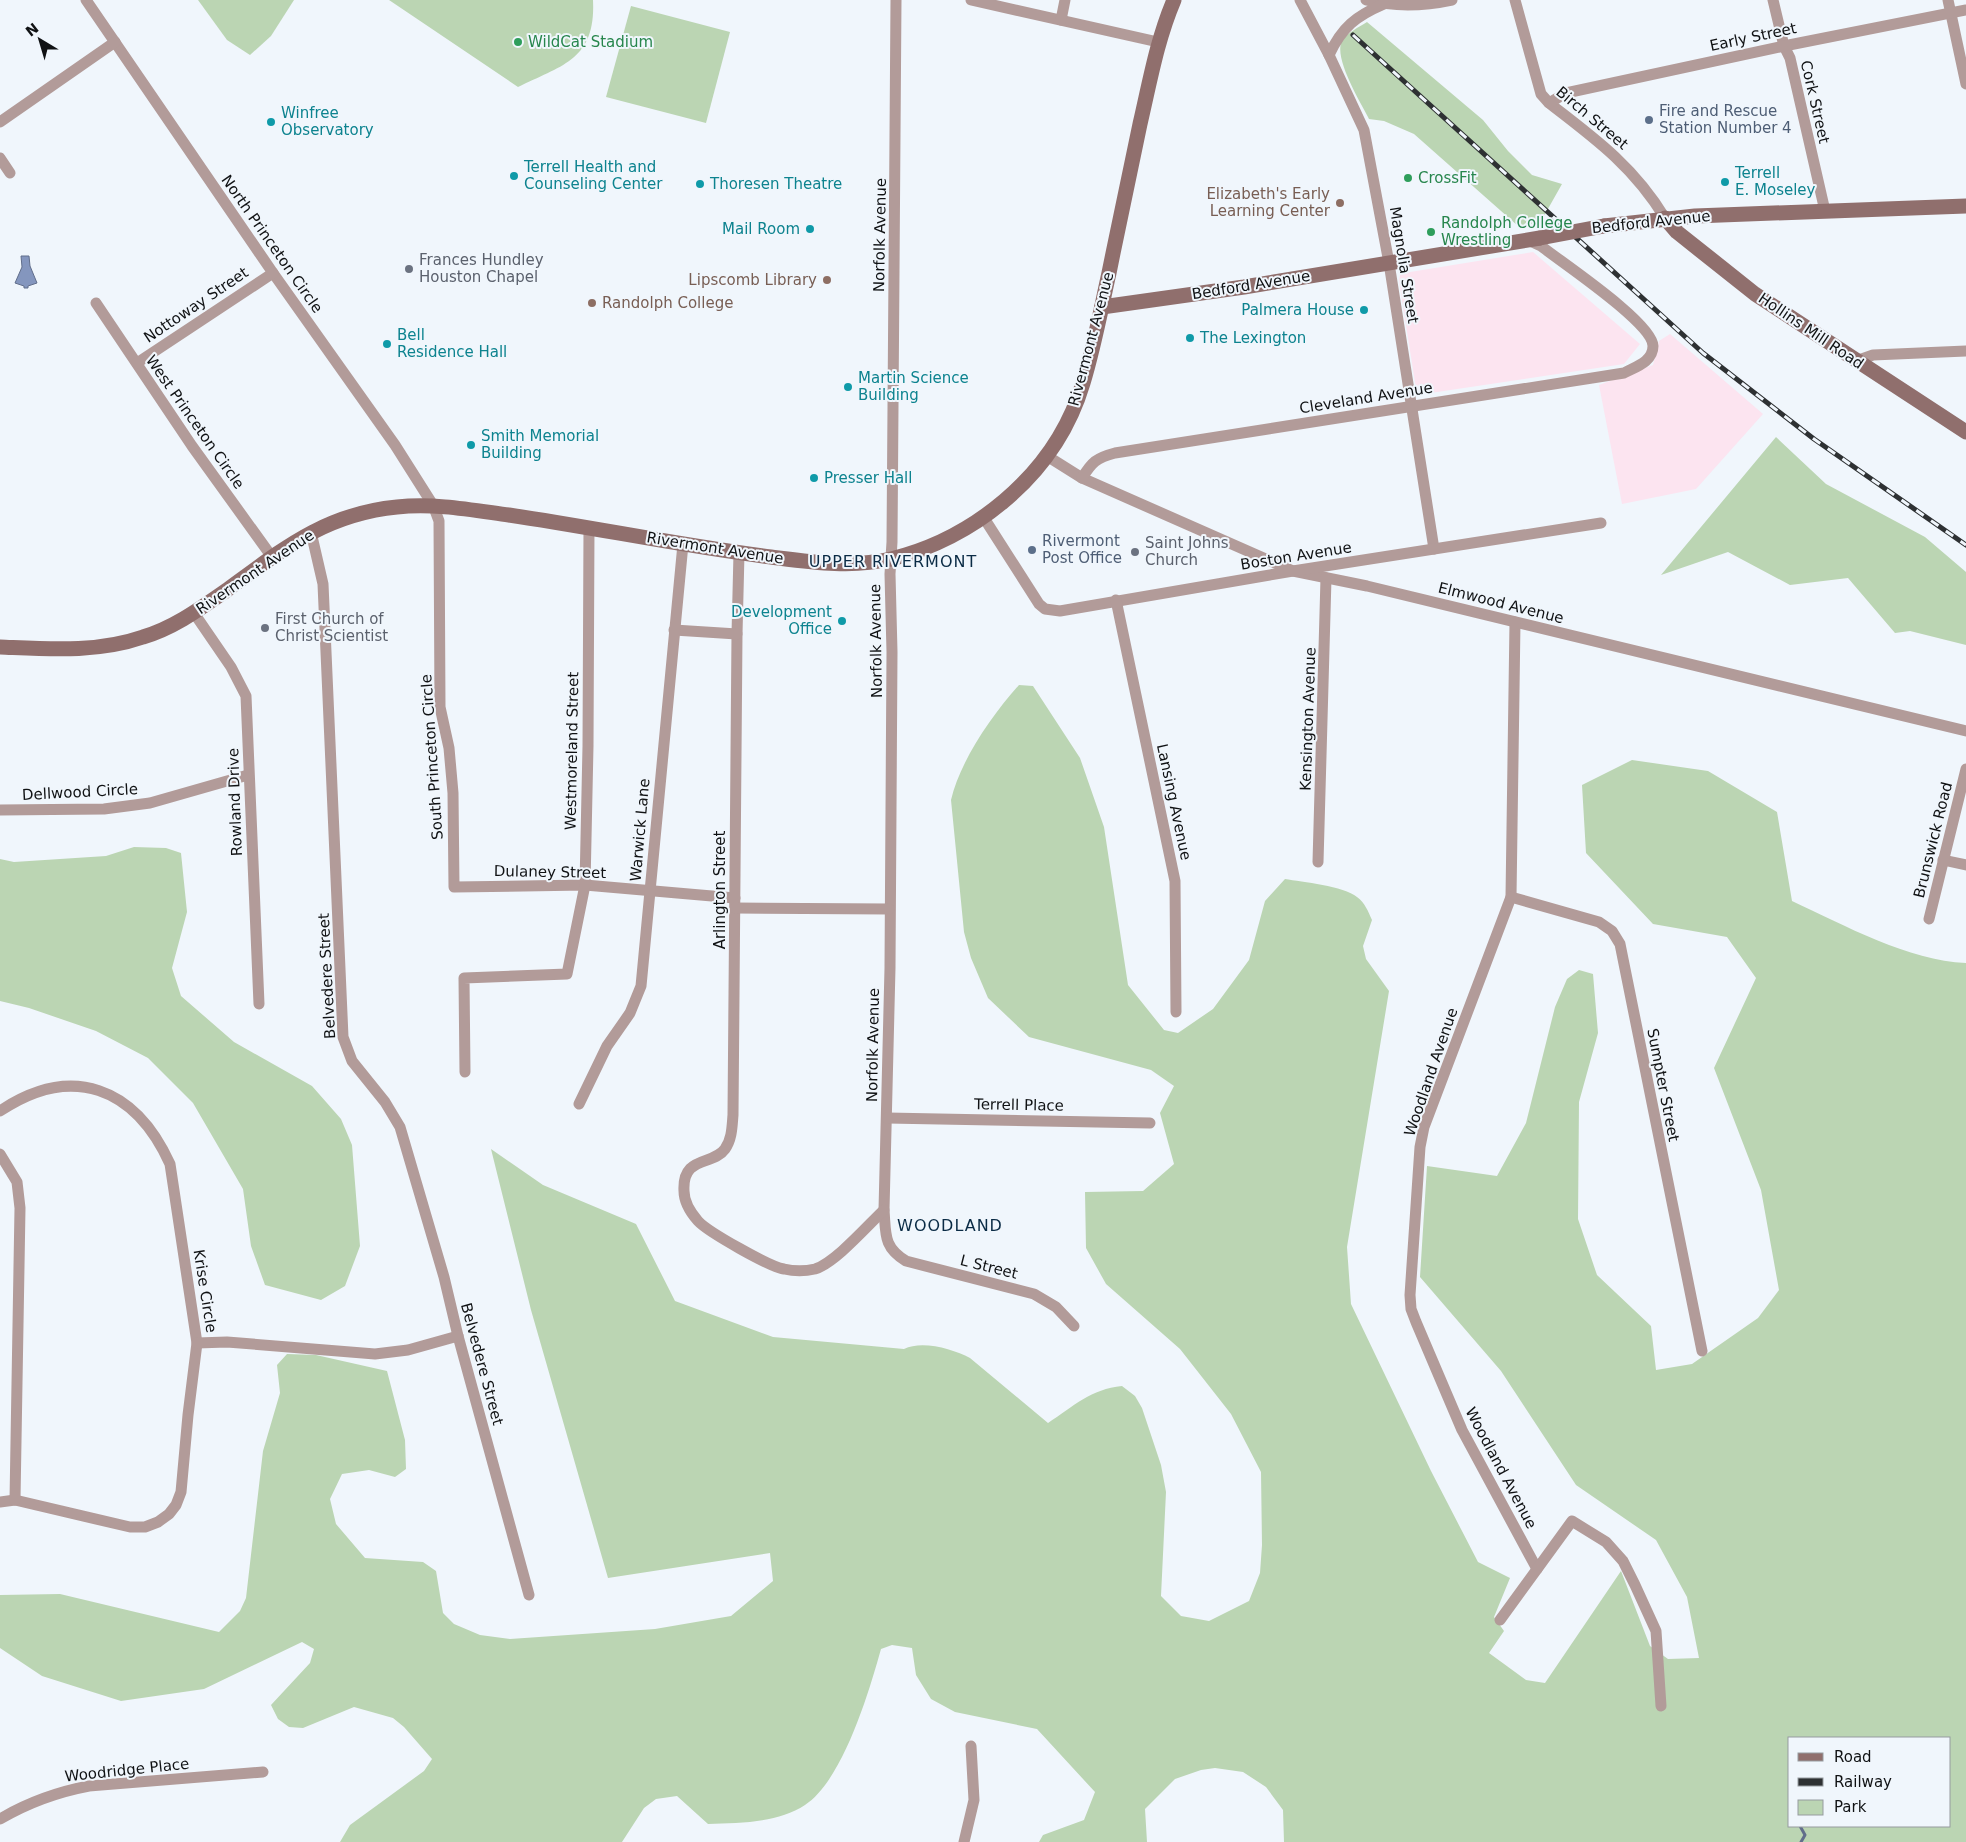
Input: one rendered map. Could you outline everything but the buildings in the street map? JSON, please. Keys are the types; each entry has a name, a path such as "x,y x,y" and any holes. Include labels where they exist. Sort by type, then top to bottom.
{"main road":[{"name":"Rivermont Avenue","path":"0,647 92,649 145,637 194,613 272,557 311,532 366,511 432,505 589,527 739,553 838,564 890,559 934,544 984,518 1017,491 1047,456 1066,429 1080,390 1102,307 1158,42 1174,0"},
{"name":"Bedford Avenue","path":"1102,307 1251,286 1604,226 1665,218 1966,206"},
{"name":"Hollins Mill Road","path":"1665,218 1677,232 1755,294 1966,432"}],"street":[{"name":"North Princeton Circle","path":"86,0 273,273 395,445 432,505"},
{"name":"Norfolk Avenue","path":"891,1250 886,1239 884,1210 887,1118 892,652 890,559 892,542 896,0"},
{"path":"971,0 1158,42"},
{"path":"1061,20 1065,0"},
{"name":"Magnolia Street","path":"1300,0 1329,55 1364,130 1389,263 1434,549"},
{"path":"1366,0 1384,4 1430,5 1452,0"},
{"name":"Birch Street","path":"1515,0 1541,94 1549,103 1610,150 1654,200 1665,218"},
{"name":"Cork Street","path":"1773,0 1784,46 1790,58 1825,211"},
{"path":"1948,0 1966,84"},
{"path":"1329,55 1336,38 1350,23 1384,4"},
{"name":"Early Street","path":"1549,103 1566,93 1784,46 1966,10"},
{"path":"0,122 114,42"},
{"path":"0,158 10,173"},
{"name":"Cleveland Avenue","path":"1082,478 1091,464 1100,457 1115,453 1624,372 1639,366 1650,357 1653,346 1649,335 1630,314 1540,246 1534,239"},
{"name":"Nottoway Street","path":"136,363 273,273"},
{"name":"West Princeton Circle","path":"96,303 192,446 272,557"},
{"path":"1856,361 1873,355 1966,351"},
{"name":"Elmwood Avenue","path":"1047,456 1082,478 1293,571 1367,586 1966,731"},
{"name":"South Princeton Circle","path":"432,505 438,521 440,707 449,748 453,793 454,887"},
{"name":"Boston Avenue","path":"984,518 1033,596 1045,609 1060,611 1293,571 1601,523"},
{"name":"Westmoreland Street","path":"465,1072 464,978 568,974 585,885 589,527"},
{"name":"Belvedere Street","path":"311,532 323,584 343,1037 352,1061 385,1102 400,1127 444,1277 458,1336 529,1594"},
{"name":"Warwick Lane","path":"579,1104 607,1046 630,1013 641,986 683,544"},
{"name":"Arlington Street","path":"739,553 733,1116 731,1135 725,1150 690,1169 685,1178 685,1202 698,1222 754,1256 783,1269 816,1268 832,1259 884,1210"},
{"name":"Kensington Avenue","path":"1318,862 1326,578"},
{"name":"Lansing Avenue","path":"1116,600 1175,881 1176,1012"},
{"name":"Rowland Drive","path":"194,613 231,667 246,696 259,1004"},
{"name":"Woodland Avenue","path":"1515,622 1511,898 1424,1127 1420,1147 1410,1302 1416,1322 1462,1430 1537,1570"},
{"path":"674,630 737,634"},
{"name":"Brunswick Road","path":"1929,918 1966,768"},
{"name":"Dellwood Circle","path":"0,810 104,809 150,803 248,775"},
{"path":"1943,860 1966,865"},
{"name":"Dulaney Street","path":"454,887 585,885 649,891 735,903 889,909"},
{"name":"Sumpter Street","path":"1511,898 1599,922 1612,932 1620,944 1702,1351"},
{"name":"Krise Circle","path":"0,1111 17,1100 43,1089 69,1086 102,1092 120,1101 148,1126 170,1164 197,1343 181,1492 176,1505 168,1514 156,1523 145,1527 130,1527 15,1500 0,1502"},
{"name":"Terrell Place","path":"887,1118 1150,1123"},
{"path":"0,1154 17,1182 20,1208 15,1500"},
{"name":"L Street","path":"891,1250 906,1262 1034,1294 1056,1307 1074,1326"},
{"path":"197,1343 227,1342 375,1354 408,1350 458,1336"},
{"path":"1500,1620 1572,1521 1606,1542 1623,1561 1656,1630 1661,1706"},
{"path":"964,1842 974,1800 971,1746"},
{"name":"Woodridge Place","path":"0,1819 24,1805 39,1799 81,1788 263,1772"}],"shaded area":[{"path":"1533,252 1640,344 1624,364 1417,395 1399,281 1400,275"},
{"path":"1670,334 1763,414 1696,489 1622,504 1599,385 1653,365 1659,341"}],"green space":[{"path":"198,0 294,0 271,36 250,55 227,40"},
{"name":"WildCat Stadium","path":"389,0 593,0 589,36 582,48 562,66 518,87"},
{"path":"631,6 730,32 706,123 606,97"},
{"path":"1367,22 1483,120 1508,151 1532,175 1562,184 1540,223 1518,226 1414,134 1384,121 1369,119 1344,69 1340,49 1342,41 1347,35"},
{"path":"1776,437 1826,484 1925,537 1966,572 1966,645 1910,631 1895,633 1848,578 1790,585 1728,552 1661,575"},
{"path":"1019,685 1033,686 1080,758 1104,827 1128,985 1164,1030 1178,1033 1213,1009 1249,960 1265,901 1285,879 1343,890 1357,897 1368,910 1372,920 1363,946 1366,959 1389,991 1347,1247 1351,1304 1431,1471 1478,1562 1510,1578 1494,1617 1504,1631 1489,1653 1526,1680 1545,1683 1621,1571 1650,1646 1668,1659 1699,1658 1687,1597 1656,1540 1576,1485 1501,1371 1420,1277 1427,1166 1497,1176 1526,1123 1555,1007 1567,979 1579,970 1593,974 1598,1033 1579,1102 1578,1219 1597,1275 1651,1326 1656,1370 1692,1364 1758,1318 1779,1290 1761,1190 1714,1068 1756,978 1727,937 1653,924 1586,853 1582,785 1632,760 1708,771 1777,812 1792,901 1855,931 1900,949 1944,961 1966,963 1966,1842 1284,1842 1283,1810 1266,1787 1243,1772 1215,1768 1201,1770 1175,1779 1145,1809 1147,1842 1039,1842 1043,1835 1084,1820 1095,1792 1037,1729 955,1712 931,1699 916,1675 912,1648 892,1645 881,1649 853,1734 831,1776 819,1793 805,1805 783,1815 758,1821 708,1824 677,1796 656,1799 644,1808 622,1842 340,1842 350,1825 424,1771 432,1759 404,1727 393,1718 354,1707 303,1728 289,1727 278,1719 271,1705 310,1663 314,1649 302,1642 204,1689 121,1701 42,1676 0,1648 0,1595 60,1594 219,1632 240,1611 246,1598 263,1451 280,1393 277,1365 287,1354 316,1355 387,1371 405,1440 406,1469 395,1477 369,1470 342,1474 330,1499 336,1524 365,1558 423,1562 436,1571 443,1613 454,1624 480,1635 510,1639 655,1629 731,1616 773,1581 770,1553 608,1578 531,1310 491,1149 543,1185 636,1224 675,1301 773,1337 904,1349 920,1345 955,1352 970,1358 1048,1423 1092,1395 1122,1386 1135,1396 1142,1408 1161,1465 1166,1492 1161,1596 1181,1616 1209,1621 1249,1601 1260,1573 1262,1545 1261,1472 1231,1414 1180,1349 1106,1284 1086,1248 1085,1192 1143,1191 1174,1164 1160,1113 1174,1086 1151,1070 1029,1037 988,998 971,958 964,932 951,800 955,785 969,754 988,724"},
{"path":"134,847 166,848 181,853 187,912 172,968 181,996 234,1042 312,1086 341,1119 352,1145 360,1246 345,1286 321,1300 265,1285 251,1246 243,1189 193,1103 148,1058 96,1031 29,1008 0,1001 0,859 14,862 106,856"}],"water":[{"path":"21,256 29,256 30,266 37,283 28,286 28,288 15,283 22,267"}],"waterway":[{"path":"1801,1827 1805,1835 1801,1842"}],"railway":[{"path":"1353,35 1703,353 1814,439 1966,545"}],"place":[{"name":"WildCat Stadium","path":"518,42"},
{"name":"Fire and Rescue Station Number 4","path":"1649,120"},
{"name":"Winfree Observatory","path":"271,122"},
{"name":"Terrell Health and Counseling Center","path":"514,176"},
{"name":"CrossFit","path":"1408,178"},
{"name":"Terrell E. Moseley","path":"1725,182"},
{"name":"Thoresen Theatre","path":"700,184"},
{"name":"Elizabeth's Early Learning Center","path":"1340,203"},
{"name":"Mail Room","path":"810,229"},
{"name":"Randolph College Wrestling","path":"1431,232"},
{"name":"Frances Hundley Houston Chapel","path":"409,269"},
{"name":"Lipscomb Library","path":"827,280"},
{"name":"Randolph College","path":"592,303"},
{"name":"Palmera House","path":"1364,310"},
{"name":"The Lexington","path":"1190,338"},
{"name":"Bell Residence Hall","path":"387,344"},
{"name":"Martin Science Building","path":"848,387"},
{"name":"Smith Memorial Building","path":"471,445"},
{"name":"Presser Hall","path":"814,478"},
{"name":"Rivermont Post Office","path":"1032,550"},
{"name":"Saint Johns Church","path":"1135,552"},
{"name":"Development Office","path":"842,621"},
{"name":"First Church of Christ Scientist","path":"265,628"}],"district":[{"name":"UPPER RIVERMONT","path":"893,561"},
{"name":"WOODLAND","path":"950,1225"}]}
